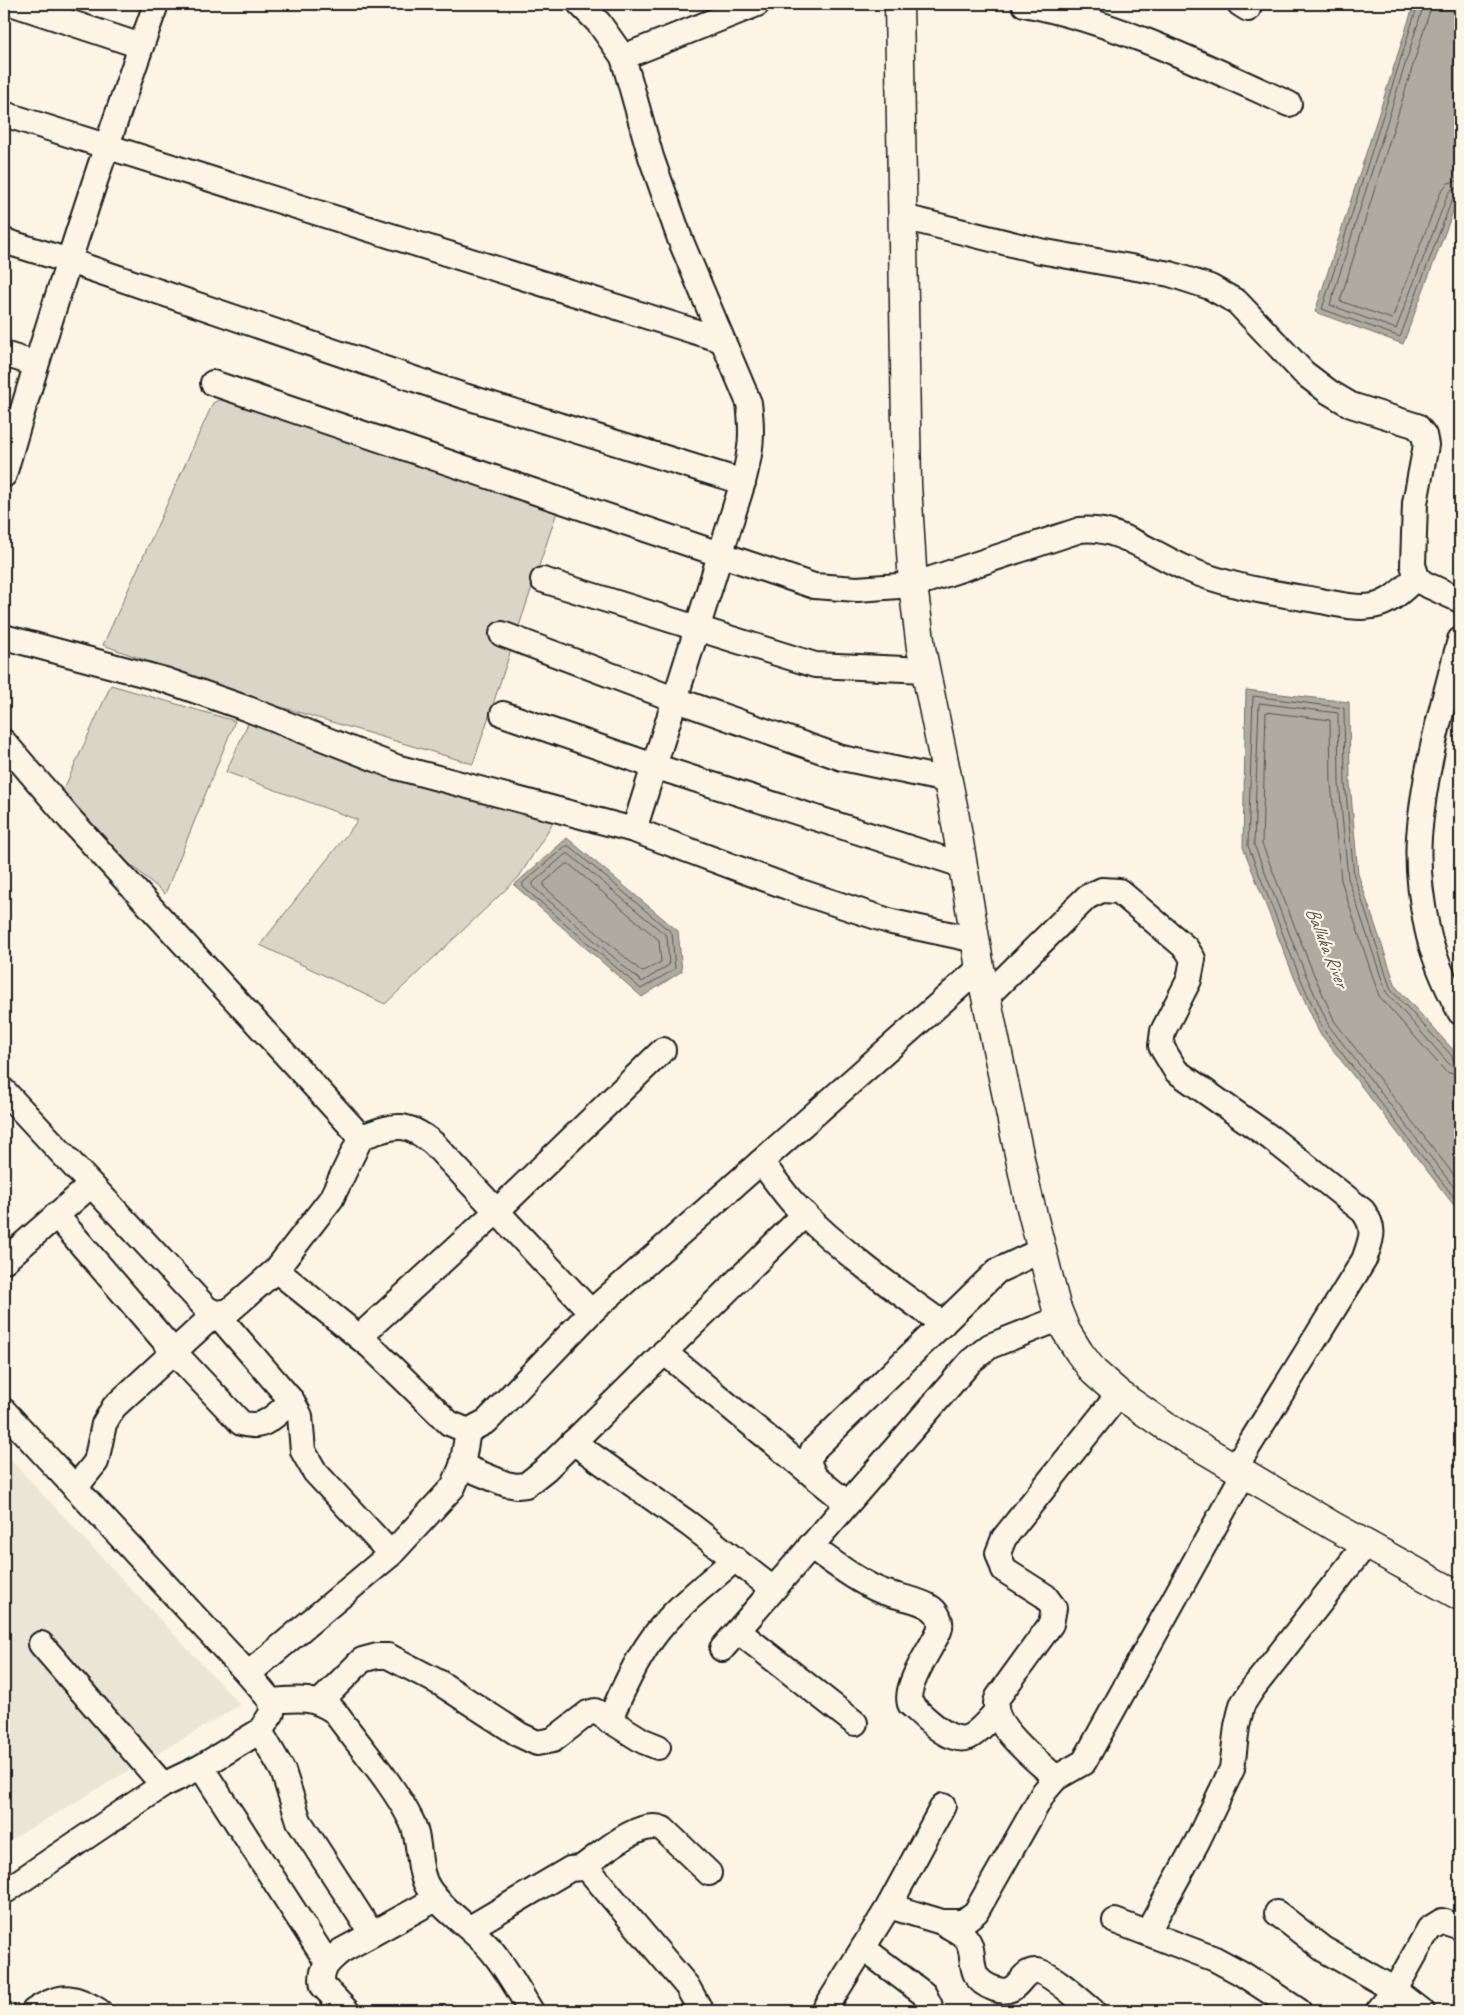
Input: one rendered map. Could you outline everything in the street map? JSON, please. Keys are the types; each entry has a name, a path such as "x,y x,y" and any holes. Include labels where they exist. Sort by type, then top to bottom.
{"main road":[{"path":"899,4 907,484 913,585 926,670 980,968 1027,1192 1061,1318 1066,1331 1094,1372 1119,1394 1164,1426 1366,1544 1460,1596"}],"street":[{"path":"14,4 141,46"},
{"path":"4,475 36,364 106,146 156,4"},
{"path":"580,4 599,23 623,57 651,157 680,239 749,403 752,448 634,830"},
{"path":"623,57 757,4"},
{"path":"1024,4 1058,10 1104,24 1289,104"},
{"path":"4,114 722,340"},
{"path":"902,217 1040,251 1170,274 1210,287 1237,302 1304,373 1329,392 1351,404 1417,426 1424,435 1426,445 1416,503 1413,565 1417,577 1430,588 1460,600"},
{"path":"4,241 69,261 464,396 743,482"},
{"path":"4,354 36,364"},
{"path":"213,383 504,483 720,553 814,586 858,589 913,585 1080,530 1096,528 1118,534 1184,568 1215,580 1251,589 1354,606 1373,606 1391,599 1417,577"},
{"path":"543,580 696,626 816,665 926,670"},
{"path":"502,634 674,699 842,758 947,780"},
{"path":"1460,640 1441,716 1424,798 1419,839 1421,881 1427,929 1442,975 1460,1012"},
{"path":"4,656 14,641 165,680 248,709 396,767 634,830 892,922 976,940"},
{"path":"503,714 654,766 962,865"},
{"path":"4,742 69,818 361,1137"},
{"path":"942,1922 963,1922 976,1912 1044,1792 1056,1778 1084,1762 1240,1470 1364,1260 1372,1238 1372,1224 1363,1212 1272,1138 1176,1071 1167,1059 1161,1046 1163,1031 1190,980 1193,958 1186,948 1119,891 1102,890 1087,897 986,997"},
{"path":"468,1431 487,1421 590,1312 980,968"},
{"path":"359,1337 496,1211 663,1050"},
{"path":"4,1091 207,1309 216,1313 292,1400 300,1416 303,1451 315,1472 392,1554"},
{"path":"75,1488 96,1462 104,1424 114,1407 216,1313 229,1311 276,1270 331,1199 361,1137 388,1127 400,1126 418,1131 434,1144 590,1312"},
{"path":"761,1162 805,1214 872,1272 943,1324"},
{"path":"4,1261 91,1185"},
{"path":"462,1466 506,1484 526,1485 546,1470 805,1214"},
{"path":"56,1215 174,1352 241,1423 252,1426 264,1424 292,1400"},
{"path":"815,1477 808,1462 813,1450 997,1271 1042,1250"},
{"path":"276,1270 359,1337 449,1423 468,1431"},
{"path":"722,1649 971,1361 990,1346 1061,1318"},
{"path":"664,1352 848,1502"},
{"path":"1056,1778 1002,1726 996,1713 995,1703 1051,1624 1054,1608 1045,1596 1004,1570 998,1553 1004,1538 1119,1394"},
{"path":"4,1411 248,1674 271,1701 272,1713 260,1731 201,1768 163,1785 4,1892"},
{"path":"248,1674 392,1554 453,1487 462,1466 468,1431"},
{"path":"573,1442 735,1559 773,1589"},
{"path":"1147,1933 1197,1842 1232,1769 1237,1726 1242,1705 1253,1688 1366,1544"},
{"path":"810,1546 859,1580 881,1591 928,1606 938,1614 940,1629 914,1680 908,1698 910,1704 948,1735 958,1738 975,1733 996,1713"},
{"path":"609,1721 636,1663 653,1637 689,1600 735,1559"},
{"path":"738,1631 855,1723"},
{"path":"41,1644 163,1785"},
{"path":"320,1702 362,1660 377,1656 388,1656 440,1683 520,1735 537,1743 547,1743 592,1711 597,1712 642,1741 658,1747"},
{"path":"271,1701 306,1698 320,1702 334,1711 402,1803 417,1834 423,1874 428,1888 436,1899 470,1928 492,1951 532,2011"},
{"path":"260,1731 283,1770 299,1821 372,1934"},
{"path":"201,1768 327,1962"},
{"path":"824,2011 889,1906 944,1806"},
{"path":"470,1928 570,1870 581,1868 636,1830 653,1826 662,1829 709,1873"},
{"path":"581,1868 592,1872 625,1915 687,1986 701,2011"},
{"path":"347,2011 323,1986 322,1973 327,1962 341,1951 436,1899"},
{"path":"889,1906 942,1922 965,1937 971,1948 971,1965 975,1975 994,1989 1006,1992 1015,1987 1028,1973 1038,1971 1050,1977 1093,2011"},
{"path":"1277,1913 1323,1949 1395,1990 1422,2011"},
{"path":"1115,1921 1190,1948 1241,1972 1299,2011"},
{"path":"1378,2011 1395,1990 1428,1929 1442,1921 1460,1927"},
{"path":"863,1948 924,1994 930,2006 928,2011"},
{"path":"34,2011 50,2000 66,1997 85,2002 99,2011"}],"shaded area":[{"path":"255,382 560,503 473,764 254,699 103,645 213,403"},
{"path":"111,685 235,721 165,894 58,802"},
{"path":"250,719 508,797 554,821 519,877 385,1004 260,945 358,820 226,772"},
{"path":"4,1453 240,1705 4,1844"}],"water":[{"path":"1414,4 1460,4 1460,193 1403,344 1315,312"},
{"name":"Balluka River","path":"1246,690 1349,702 1350,783 1358,874 1396,987 1456,1053 1460,1063 1460,1213 1319,1032 1294,977 1243,847"},
{"path":"567,838 678,931 682,971 642,997 514,885"}]}
